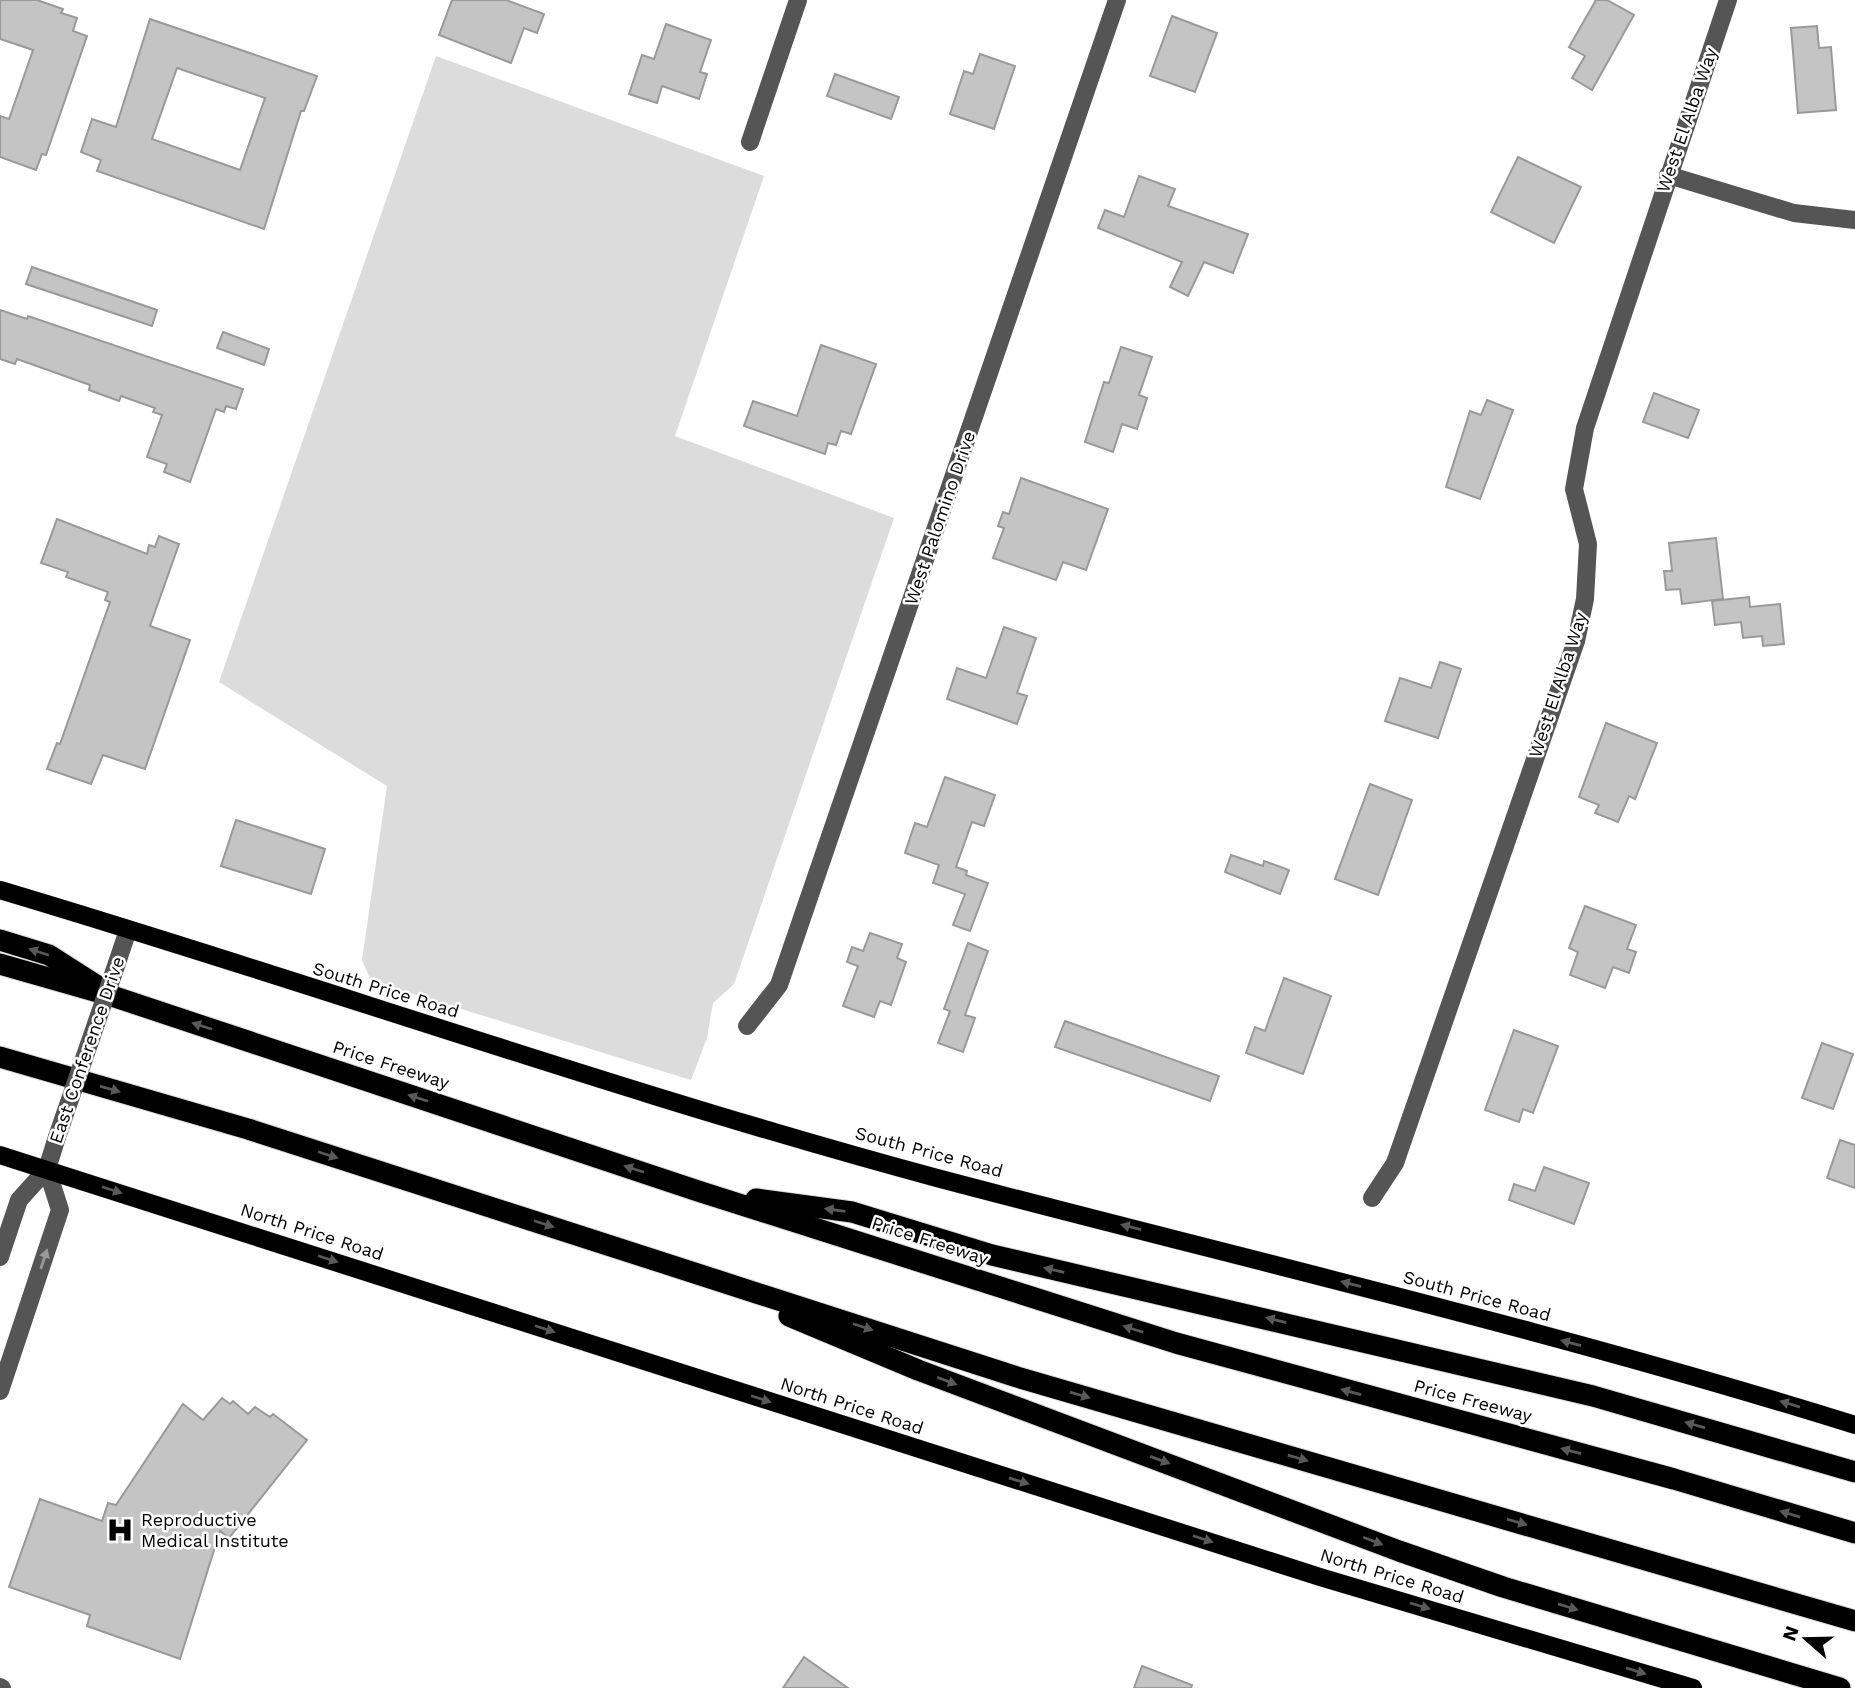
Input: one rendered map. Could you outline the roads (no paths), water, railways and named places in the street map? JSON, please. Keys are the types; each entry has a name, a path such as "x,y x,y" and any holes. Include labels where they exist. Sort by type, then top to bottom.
{"highway":[{"path":"0,940 49,955 115,998"},
{"name":"Price Freeway","path":"0,964 115,998 698,1191 1175,1343 1674,1479 1855,1533"},
{"path":"0,1057 10,1064 248,1129 1017,1377 1855,1621"},
{"path":"698,1191 852,1212 992,1255 1592,1396 1855,1472"},
{"path":"658,1261 918,1370 1399,1551 1503,1587 1840,1688"}],"main road":[{"name":"South Price Road","path":"0,890 657,1097 908,1169 1484,1318 1855,1424"},
{"name":"North Price Road","path":"0,1155 1307,1573 1693,1688"}],"street":[{"path":"750,142 798,0"},
{"name":"West Palomino Drive","path":"747,1026 779,985 1117,0"},
{"name":"West El Alba Way","path":"1372,1198 1395,1163 1576,640 1585,599 1588,544 1574,489 1585,428 1728,0"},
{"path":"1668,175 1794,213 1855,220"},
{"name":"East Conference Drive","path":"0,1257 19,1200 47,1169 128,930"},
{"path":"0,1391 60,1210 47,1169"}],"place":[{"name":"Reproductive Medical Institute","path":"120,1530"}]}
